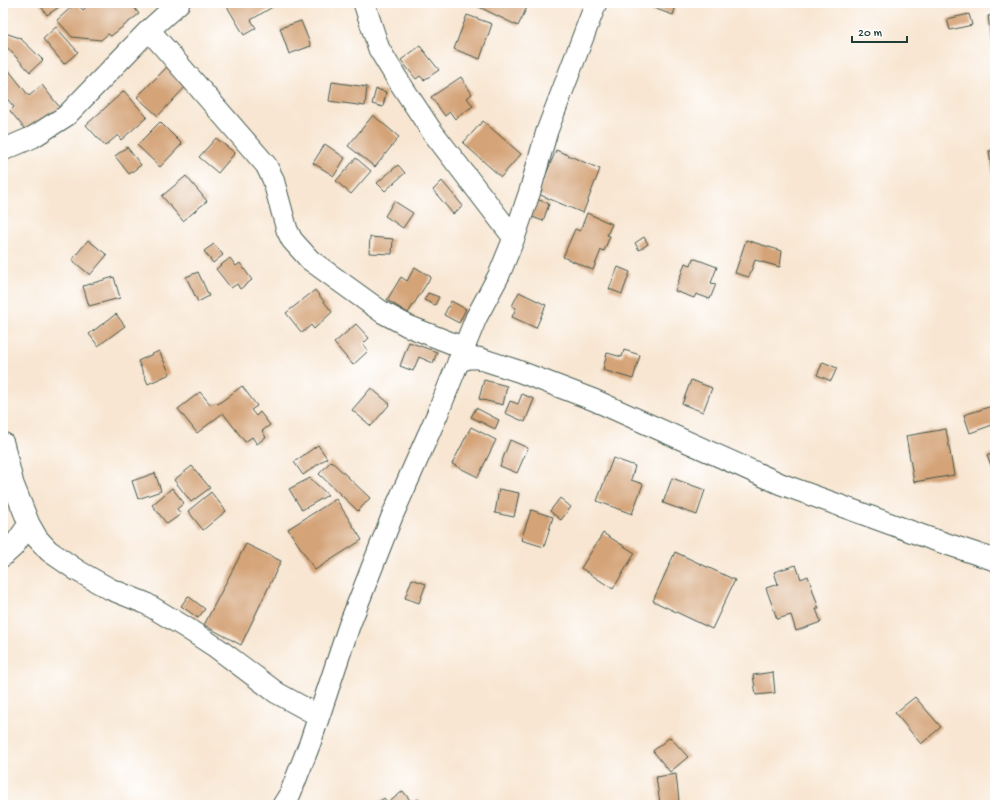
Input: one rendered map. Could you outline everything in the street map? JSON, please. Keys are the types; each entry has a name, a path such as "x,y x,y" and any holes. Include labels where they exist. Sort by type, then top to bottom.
{"street":[{"path":"3,150 34,137 66,116 149,30 180,3"},
{"path":"364,3 379,49 396,78 431,130 514,238"},
{"path":"283,805 295,782 349,626 393,514 437,415 476,318 498,275 514,238 530,191 547,131 596,3"},
{"path":"149,30 266,165 273,179 287,230 301,252 323,271 382,312 468,358 478,358 594,400 782,484 929,538 995,560"},
{"path":"3,443 13,484 28,524 37,538 49,551 78,571 110,589 145,603 217,648 277,692 318,716"},
{"path":"3,556 12,547 28,524"}],"building":[{"path":"39,3 65,3 47,15"},
{"path":"76,3 83,10 90,3 131,3 139,14 111,36 108,34 101,40 72,37 57,20"},
{"path":"225,3 279,3 251,20 256,28 244,35"},
{"path":"471,3 529,3 518,26"},
{"path":"639,3 671,3 676,6 673,15"},
{"path":"969,14 972,25 950,30 947,19"},
{"path":"467,15 492,24 480,59 454,49"},
{"path":"995,15 995,53 993,53 988,16"},
{"path":"301,21 311,46 289,54 280,28"},
{"path":"56,27 78,52 64,64 43,39"},
{"path":"3,30 8,34 20,38 43,60 30,72 3,43"},
{"path":"420,46 439,70 424,80 420,76 416,79 401,60"},
{"path":"3,63 29,96 42,85 61,109 30,135 10,111 14,107 3,94"},
{"path":"169,65 188,84 158,116 137,97"},
{"path":"461,77 472,94 467,98 473,106 455,119 450,112 445,116 431,97"},
{"path":"332,82 367,87 365,106 329,101"},
{"path":"376,89 386,92 383,107 372,104"},
{"path":"124,91 147,117 121,140 118,135 105,146 86,125"},
{"path":"373,115 399,137 375,167 348,146"},
{"path":"483,121 521,154 501,177 463,143"},
{"path":"160,122 182,144 160,167 137,145"},
{"path":"216,138 235,153 218,173 199,157"},
{"path":"325,144 345,158 334,176 313,163"},
{"path":"127,147 141,165 129,174 115,156"},
{"path":"556,150 600,169 583,213 538,194"},
{"path":"995,150 995,186 994,186 989,151"},
{"path":"356,158 371,171 351,194 336,181"},
{"path":"398,165 405,173 385,191 377,183"},
{"path":"186,176 207,201 183,221 162,196"},
{"path":"442,181 463,206 453,214 433,190"},
{"path":"532,197 549,204 543,221 527,215"},
{"path":"394,201 413,213 403,228 385,216"},
{"path":"587,213 612,224 607,235 610,236 604,251 601,250 593,270 563,257 575,229 580,231"},
{"path":"370,237 393,239 392,254 369,253"},
{"path":"644,237 648,244 639,250 635,243"},
{"path":"88,240 107,255 90,275 72,260"},
{"path":"746,240 782,251 780,267 755,260 749,277 735,273"},
{"path":"214,244 223,255 213,263 204,251"},
{"path":"230,258 236,266 240,263 252,280 240,289 237,284 231,288 216,269"},
{"path":"693,258 717,267 711,283 716,284 710,299 696,294 694,298 675,291 685,263 691,265"},
{"path":"415,267 431,277 408,313 387,300 401,277 407,281"},
{"path":"618,267 630,272 622,294 609,289"},
{"path":"198,272 209,296 198,302 186,277"},
{"path":"114,277 120,298 89,306 83,286"},
{"path":"315,290 332,312 314,329 311,325 302,333 286,313"},
{"path":"519,292 546,305 536,328 512,317 516,308 512,306"},
{"path":"428,293 439,297 435,305 424,300"},
{"path":"451,301 466,309 459,323 444,315"},
{"path":"116,314 125,326 98,346 89,334"},
{"path":"356,324 369,338 363,344 368,351 353,365 334,343"},
{"path":"409,342 437,352 433,363 419,357 413,371 400,366"},
{"path":"624,350 640,355 633,379 603,370 607,353 622,357"},
{"path":"159,351 170,374 148,384 138,361"},
{"path":"823,362 837,368 831,381 817,375"},
{"path":"484,380 507,386 503,405 479,399"},
{"path":"691,380 712,388 703,412 682,404"},
{"path":"242,386 257,406 251,410 256,416 260,412 270,425 262,431 266,437 257,444 252,437 245,442 223,413 197,433 178,409 200,392 211,405 216,402 218,404"},
{"path":"371,388 390,404 371,426 352,410"},
{"path":"522,394 534,399 525,422 505,413 510,401 518,404"},
{"path":"995,405 995,424 970,433 964,415"},
{"path":"476,408 499,420 495,429 471,417"},
{"path":"471,427 496,440 478,477 452,464"},
{"path":"946,429 954,475 914,482 906,436"},
{"path":"510,440 528,448 517,473 500,466"},
{"path":"318,445 327,458 303,475 294,462"},
{"path":"995,452 995,474 987,456"},
{"path":"613,458 635,466 631,480 643,484 632,514 597,501"},
{"path":"331,461 370,498 358,511 319,474"},
{"path":"192,466 210,488 191,502 174,480"},
{"path":"155,473 161,491 138,499 132,481"},
{"path":"310,478 328,495 302,510 289,489"},
{"path":"672,478 705,490 697,515 663,503"},
{"path":"172,488 184,503 177,509 181,514 167,524 152,505"},
{"path":"499,489 519,493 514,517 495,513"},
{"path":"211,492 226,511 203,530 188,511"},
{"path":"560,498 571,507 561,520 550,511"},
{"path":"336,499 362,540 315,570 288,529"},
{"path":"531,510 553,517 544,547 521,540"},
{"path":"603,533 635,553 613,589 581,568"},
{"path":"246,544 281,561 241,645 204,625"},
{"path":"675,552 735,580 712,629 653,601"},
{"path":"796,565 801,579 808,576 819,609 816,609 821,622 796,631 791,615 777,619 766,588 778,584 774,572"},
{"path":"412,579 426,584 419,603 405,598"},
{"path":"188,596 205,609 198,618 181,606"},
{"path":"773,672 775,693 756,695 753,675"},
{"path":"915,697 941,727 921,744 895,713"},
{"path":"670,737 688,757 670,772 653,751"},
{"path":"676,774 679,801 660,803 656,777"},
{"path":"403,791 412,803 418,799 422,805 375,805 384,798 388,803"}]}
